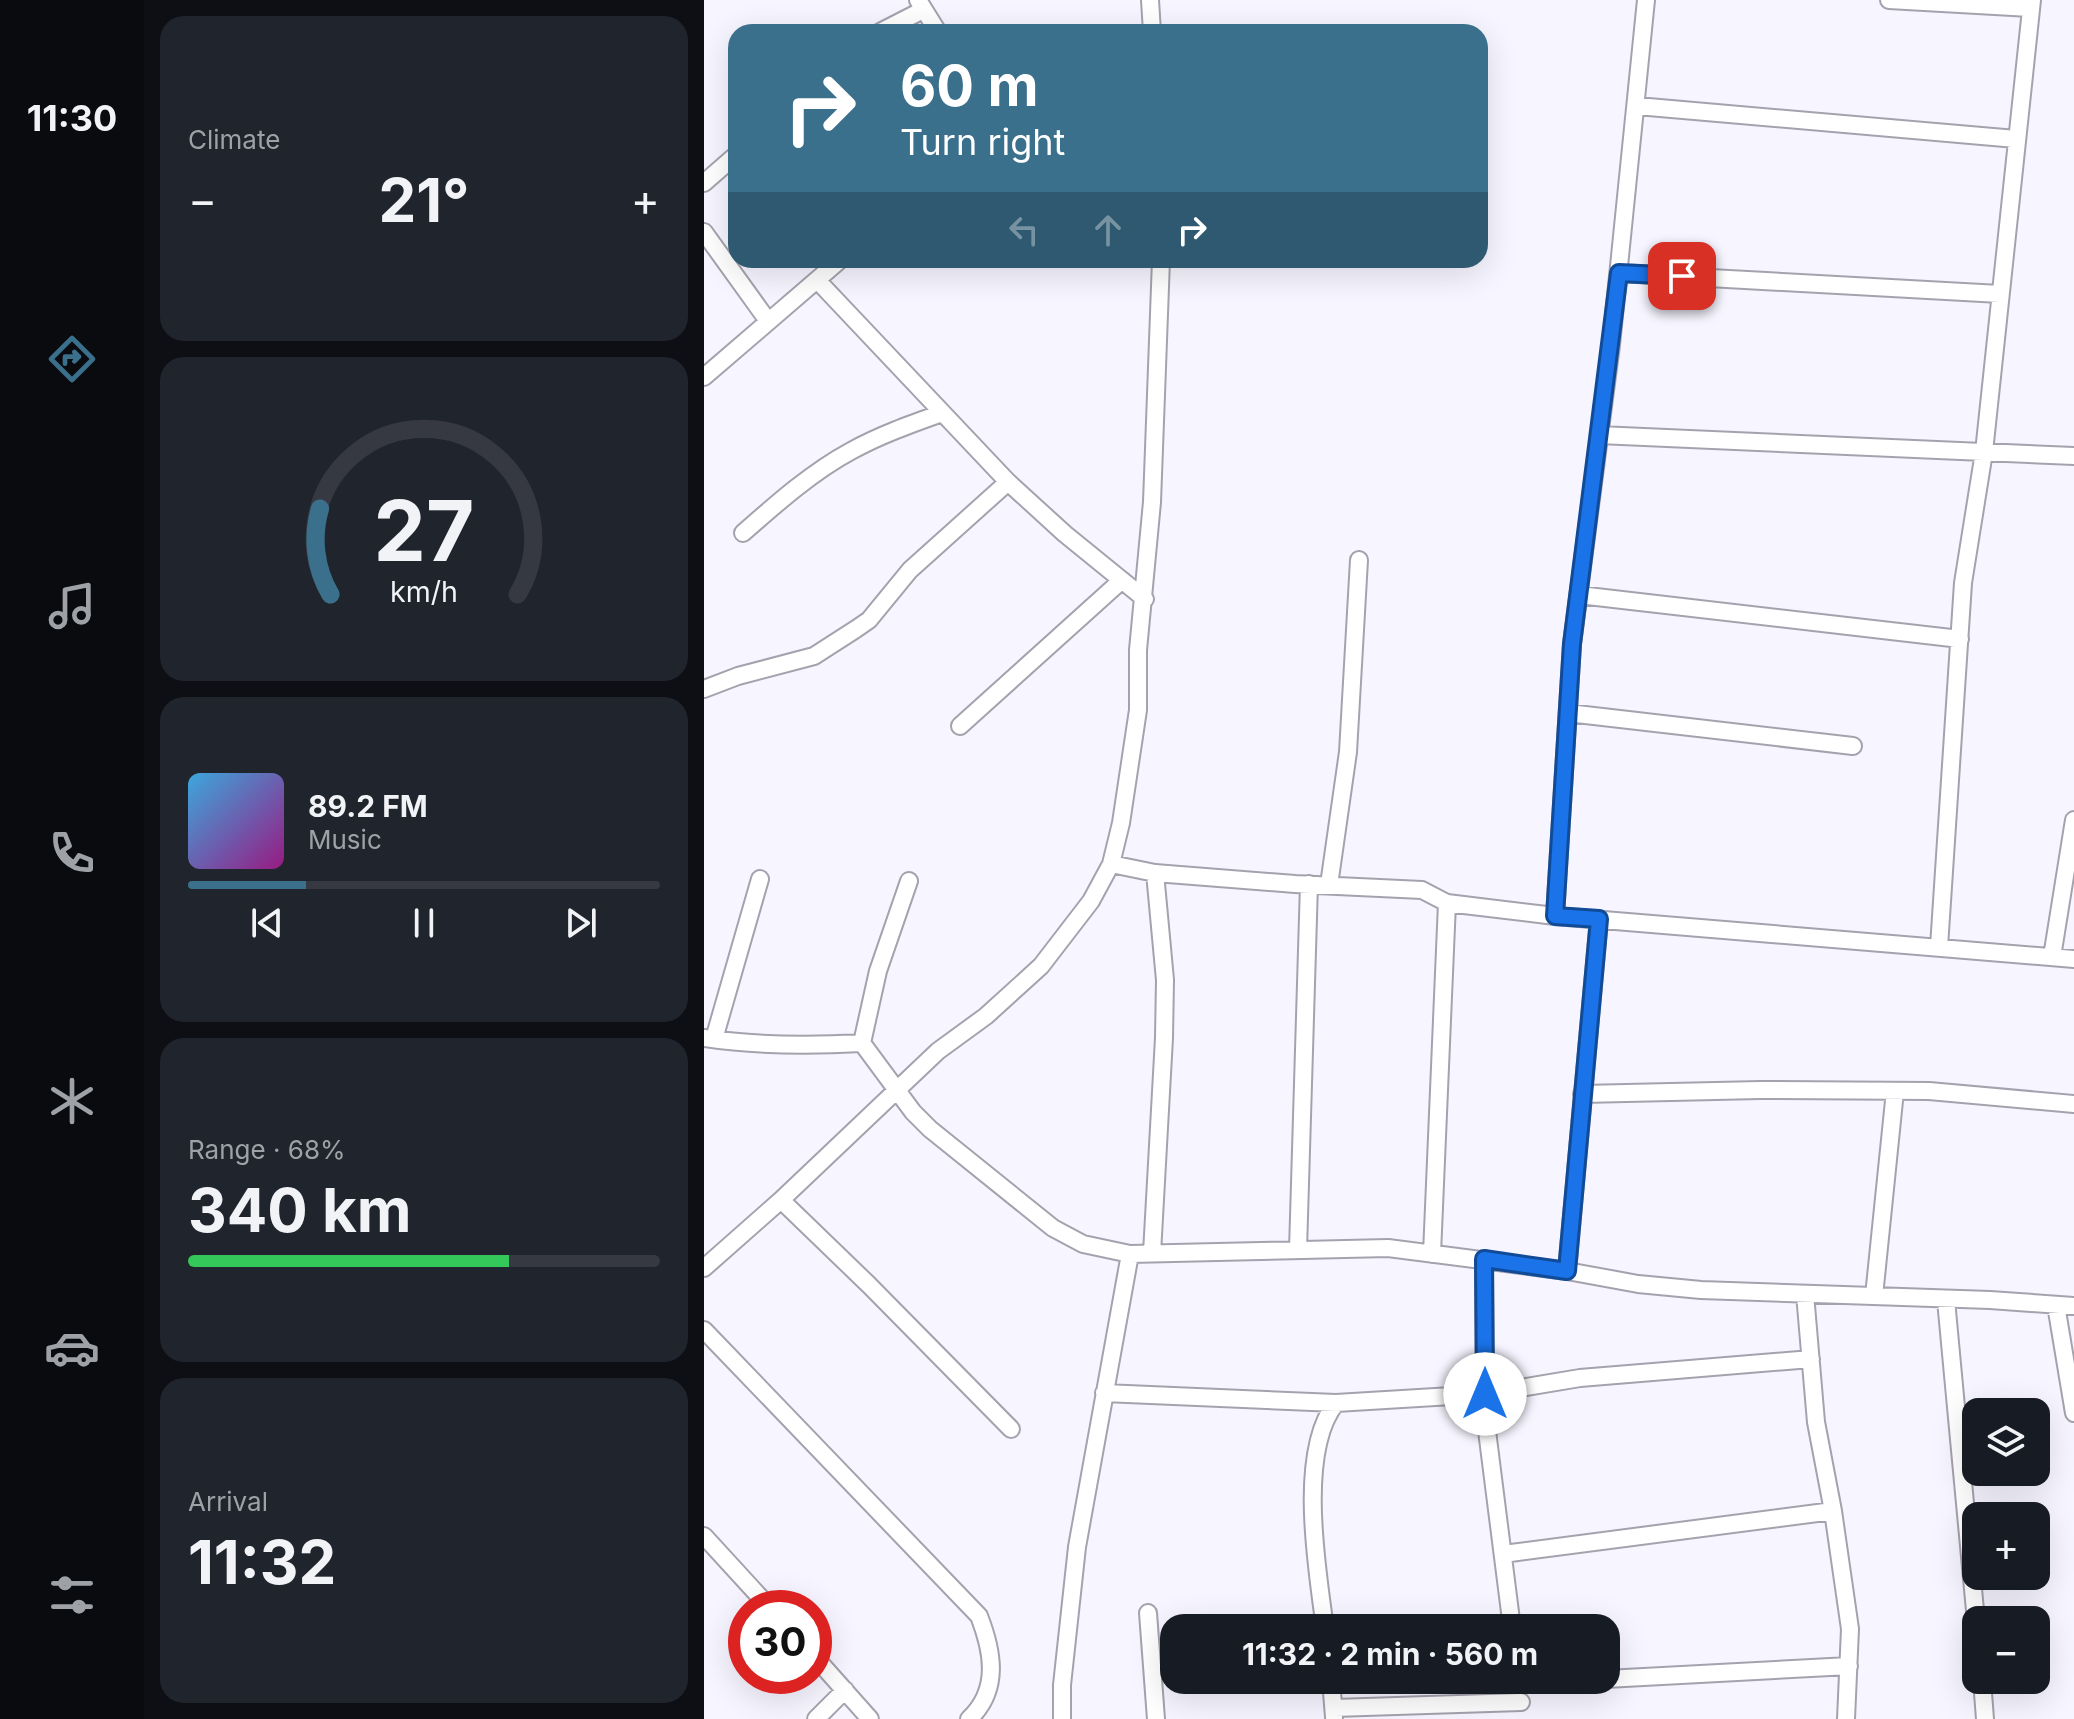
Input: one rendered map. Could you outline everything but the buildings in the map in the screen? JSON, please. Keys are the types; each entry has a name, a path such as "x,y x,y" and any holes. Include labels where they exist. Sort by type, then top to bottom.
{"street":[{"path":"1150,0 1152,24"},
{"path":"1555,916 1579,595 1619,273 1646,0"},
{"path":"1889,0 2031,4 1984,452 1963,583 1939,947"},
{"path":"892,24 921,5 933,24"},
{"path":"1637,106 2016,139"},
{"path":"704,183 728,162"},
{"path":"704,232 728,265"},
{"path":"730,268 768,321"},
{"path":"704,377 831,268"},
{"path":"704,1268 781,1200 938,1051 986,1016 1041,966 1084,911 1111,864 1121,823 1138,710 1138,650 1152,502 1161,268"},
{"path":"1619,273 2000,294"},
{"path":"817,280 1008,482 1065,534 1145,599"},
{"path":"743,533 784,497 848,452 894,430 942,413"},
{"path":"1599,435 2074,456"},
{"path":"704,689 738,676 814,656 856,629 869,620 910,570 1008,482"},
{"path":"1329,885 1348,752 1359,560"},
{"path":"960,726 1122,580"},
{"path":"1579,595 1960,639"},
{"path":"1568,713 1853,746"},
{"path":"2052,957 2074,820"},
{"path":"1111,864 1155,873 1422,890 1447,903 1555,916 2074,959"},
{"path":"1152,1253 1165,980 1155,873"},
{"path":"760,879 709,1038 788,1046 862,1043"},
{"path":"909,881 878,971 862,1043 896,1090 930,1129 1053,1228 1083,1244 1130,1254 1388,1248 1685,1289 2074,1306"},
{"path":"1298,1250 1309,884"},
{"path":"1432,1254 1447,903"},
{"path":"1567,1271 1599,919"},
{"path":"1582,1094 1760,1090 1929,1091 2074,1104"},
{"path":"1874,1296 1895,1091"},
{"path":"781,1200 1011,1429"},
{"path":"1062,1719 1062,1685 1077,1547 1130,1254"},
{"path":"1484,1259 1485,1415 1510,1614"},
{"path":"1805,1294 1816,1422 1850,1629 1846,1719"},
{"path":"1946,1300 1975,1606"},
{"path":"2056,1305 2074,1413"},
{"path":"704,1330 979,1616 987,1636 992,1672 983,1703 969,1719"},
{"path":"1104,1393 1336,1403 1485,1394 1580,1378 1811,1359"},
{"path":"1324,1614 1314,1522 1314,1461 1322,1425 1336,1403"},
{"path":"1503,1554 1833,1511"},
{"path":"704,1536 754,1590"},
{"path":"1148,1613 1156,1719"},
{"path":"1620,1678 1849,1666"},
{"path":"832,1676 870,1719"},
{"path":"816,1719 845,1690"},
{"path":"1332,1694 1334,1714 1521,1711"},
{"path":"1983,1694 1985,1719"}],"route":[{"path":"1485,1394 1484,1259 1567,1271 1599,919 1555,916 1572,644 1619,273 1682,276"}]}
